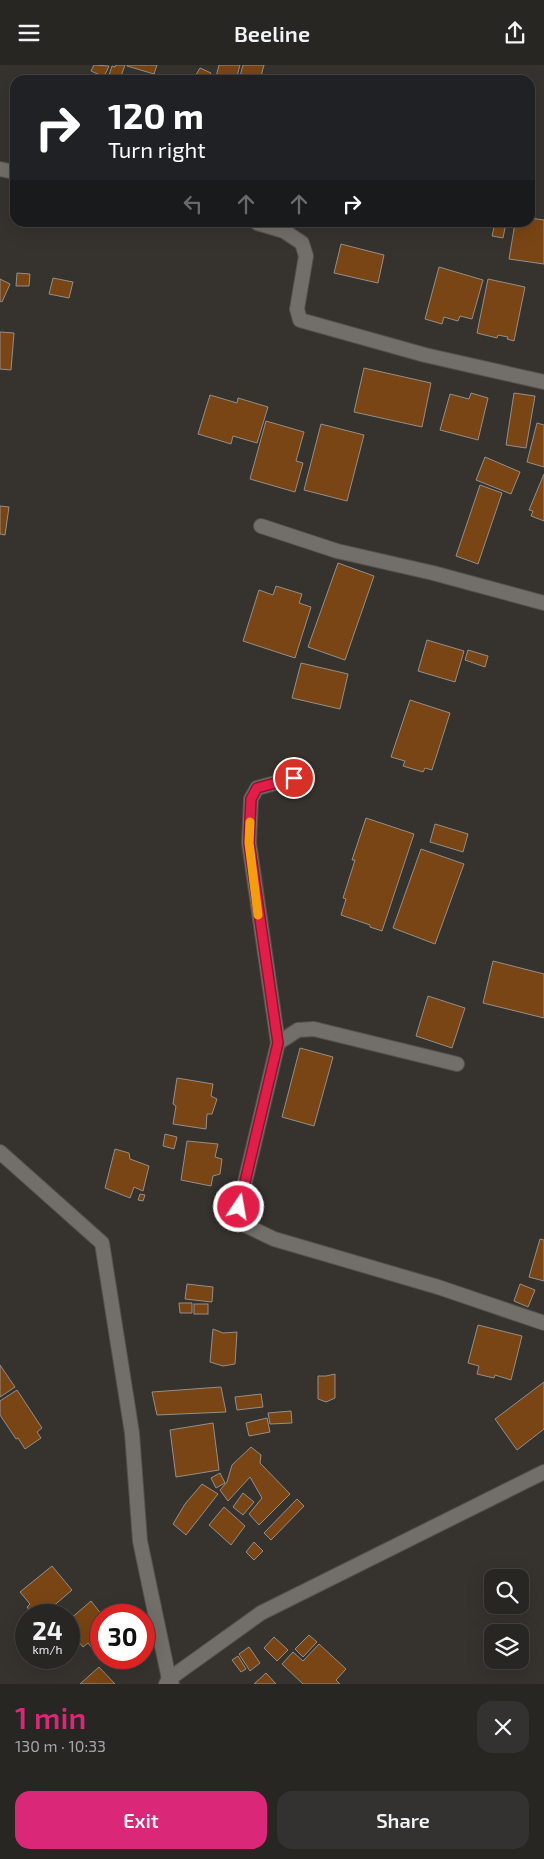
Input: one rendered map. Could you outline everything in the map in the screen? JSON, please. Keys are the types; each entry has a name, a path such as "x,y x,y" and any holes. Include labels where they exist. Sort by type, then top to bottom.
{"street":[{"path":"271,227 284,231 302,243 306,256 297,309 300,320 425,355 544,382"},
{"path":"261,526 337,551 433,573 544,603"},
{"path":"294,778 257,788 251,799 249,843 278,1043 239,1207 247,1226 274,1239 438,1287 544,1323"},
{"path":"278,1043 298,1030 314,1029 457,1064"},
{"path":"0,1152 102,1243 132,1433 140,1541 169,1682 261,1613 544,1472"}],"building":[{"path":"94,65 109,66 105,75 91,71"},
{"path":"116,65 125,65 121,75 109,75 112,66 115,67"},
{"path":"127,65 157,65 154,74"},
{"path":"219,65 240,65 237,75 216,75"},
{"path":"243,65 264,65 261,75 240,75"},
{"path":"200,68 211,73 210,75 196,75"},
{"path":"535,219 544,220 544,264 509,259 514,227 535,227"},
{"path":"494,227 505,227 503,238 492,236"},
{"path":"341,244 384,255 378,283 334,273"},
{"path":"439,267 483,280 472,319 460,316 458,321 444,317 442,324 425,319"},
{"path":"17,273 30,274 29,286 16,286"},
{"path":"53,278 73,282 69,298 49,294"},
{"path":"0,279 10,284 2,302 0,301"},
{"path":"488,279 525,287 514,341 507,339 508,337 498,335 497,338 477,333"},
{"path":"0,332 14,333 11,370 0,369"},
{"path":"364,368 431,383 422,427 354,412"},
{"path":"471,393 488,398 478,440 440,430 450,394 469,399"},
{"path":"514,393 535,396 526,448 506,445"},
{"path":"210,395 237,403 238,398 268,407 257,443 233,436 231,444 198,434"},
{"path":"266,421 304,432 296,461 303,463 295,492 250,479"},
{"path":"537,423 544,425 544,467 527,462"},
{"path":"321,424 364,435 347,501 304,490"},
{"path":"485,457 520,472 511,494 476,480"},
{"path":"544,474 544,521 531,516 533,511 529,510"},
{"path":"480,485 502,493 478,564 456,556"},
{"path":"0,506 9,507 5,535 0,534"},
{"path":"338,563 374,576 345,660 308,647"},
{"path":"276,586 302,594 299,603 311,607 295,658 243,641 259,590 273,595"},
{"path":"427,640 464,651 455,682 418,671"},
{"path":"468,650 488,656 485,667 465,660"},
{"path":"301,663 348,674 340,709 292,698"},
{"path":"410,700 450,713 432,770 425,768 423,772 403,766 405,761 391,757"},
{"path":"366,818 414,834 382,931 341,915 346,899 343,898 355,860 352,860"},
{"path":"435,824 468,834 463,852 430,842"},
{"path":"421,849 464,864 435,944 393,928"},
{"path":"493,961 544,974 544,1018 483,1003"},
{"path":"428,996 465,1008 452,1048 416,1036"},
{"path":"300,1048 333,1057 314,1126 282,1117"},
{"path":"177,1078 213,1084 211,1096 217,1099 212,1114 207,1114 206,1129 173,1124 176,1106 173,1104"},
{"path":"165,1134 177,1137 174,1149 163,1146"},
{"path":"187,1141 218,1144 215,1157 222,1159 220,1174 213,1176 211,1186 181,1180"},
{"path":"115,1149 129,1153 130,1159 149,1166 143,1191 134,1187 130,1198 105,1188"},
{"path":"140,1194 145,1195 143,1201 138,1200"},
{"path":"540,1239 544,1240 544,1281 529,1277"},
{"path":"187,1284 213,1287 212,1302 185,1299"},
{"path":"520,1284 535,1290 528,1307 514,1301"},
{"path":"179,1303 192,1303 192,1313 180,1313"},
{"path":"194,1304 208,1304 208,1314 194,1314"},
{"path":"478,1325 522,1336 511,1380 495,1375 494,1378 477,1374 479,1366 468,1363"},
{"path":"213,1329 223,1333 237,1332 235,1364 223,1366 210,1362"},
{"path":"0,1365 15,1387 0,1397"},
{"path":"335,1374 335,1398 326,1402 318,1399 318,1376"},
{"path":"544,1382 544,1429 517,1450 495,1419"},
{"path":"221,1387 226,1412 157,1415 152,1392"},
{"path":"17,1390 42,1428 37,1432 41,1438 25,1449 0,1415 0,1401"},
{"path":"261,1394 263,1407 237,1410 235,1397"},
{"path":"291,1411 292,1423 270,1424 268,1413"},
{"path":"267,1418 270,1432 249,1436 246,1423"},
{"path":"213,1423 219,1470 176,1477 170,1430"},
{"path":"251,1447 261,1455 260,1463 290,1494 259,1525 249,1514 262,1498 250,1477 228,1501 220,1490 227,1482 232,1465"},
{"path":"220,1473 225,1483 216,1488 211,1478"},
{"path":"202,1484 218,1494 186,1535 173,1524 185,1504"},
{"path":"243,1493 254,1502 243,1515 233,1507"},
{"path":"297,1499 304,1506 271,1540 264,1533"},
{"path":"224,1507 245,1526 231,1545 209,1525"},
{"path":"254,1542 263,1551 254,1560 246,1552"},
{"path":"52,1566 72,1590 56,1604 30,1604 20,1592"},
{"path":"91,1601 93,1604 90,1604 90,1646 88,1643 83,1647 80,1643 80,1610"},
{"path":"309,1635 317,1642 303,1657 295,1649"},
{"path":"274,1637 288,1650 277,1661 264,1648"},
{"path":"319,1644 346,1669 336,1680 340,1684 303,1684 282,1664 293,1652 303,1661"},
{"path":"249,1647 260,1663 250,1671 239,1654"},
{"path":"238,1656 246,1669 241,1672 232,1660"},
{"path":"97,1669 101,1669 115,1684 80,1684"},
{"path":"266,1673 276,1684 254,1684"}],"slow traffic":[{"path":"250,822 249,843 258,915"}],"route":[{"path":"239,1207 278,1043 249,843 251,799 257,788 294,778"}]}
